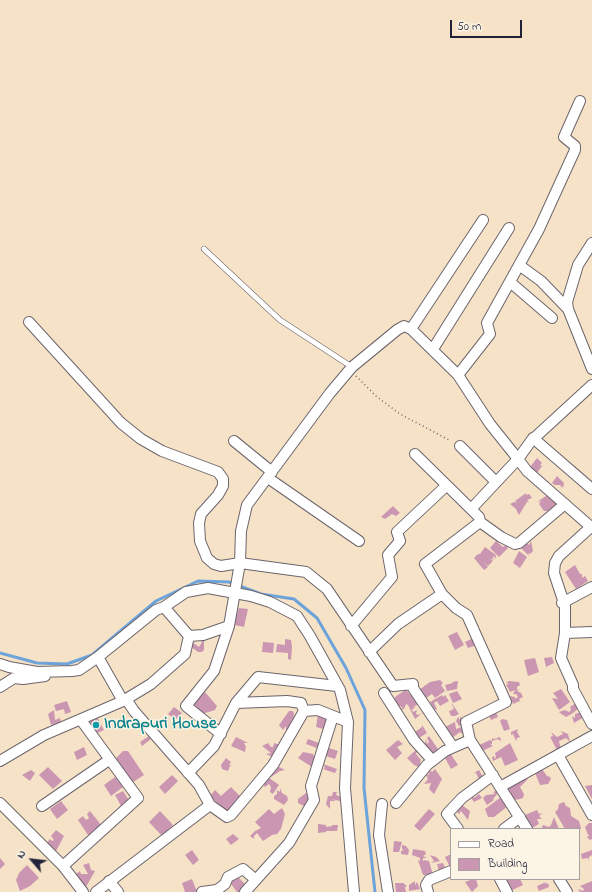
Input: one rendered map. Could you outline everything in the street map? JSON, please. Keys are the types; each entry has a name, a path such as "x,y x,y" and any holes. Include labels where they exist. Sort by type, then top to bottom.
{"street":[{"path":"458,375 490,334 487,323 542,224 575,150 575,146 564,137 580,101"},
{"path":"412,329 483,220"},
{"path":"433,350 509,228"},
{"path":"568,309 569,291 578,265 592,243"},
{"path":"519,265 541,281 568,309 592,369"},
{"path":"510,282 552,318"},
{"path":"29,322 121,423 141,439 162,451 218,472 223,479 223,486 218,495 201,514 199,523 200,541 207,558 214,564 221,566 240,563 306,572 327,589 393,686 413,684 413,688 453,747"},
{"path":"221,734 186,706 214,671 229,626 240,563 241,531 247,505 330,393 352,367 404,326 412,329 458,375 490,424 528,471 591,526 562,553 555,563 554,574 562,603 565,606 565,633 561,658 573,684 572,689 592,724"},
{"path":"472,508 518,459 533,438 592,385"},
{"path":"533,438 592,489"},
{"path":"234,441 270,475 359,541"},
{"path":"460,446 496,482"},
{"path":"414,454 446,486 472,508 479,517 480,522 501,537 515,544 519,543 564,504"},
{"path":"351,626 392,577 388,555 400,541 397,532 446,486"},
{"path":"480,522 425,564 442,594 456,608 467,615 506,702 466,722 470,740 526,828"},
{"path":"562,603 592,587"},
{"path":"0,664 37,672 79,670 98,657 156,610 164,607 186,592 208,588 251,596 270,602 296,616 310,636 337,686 348,722 345,788 354,892"},
{"path":"370,652 398,624 442,594"},
{"path":"164,607 189,636"},
{"path":"189,636 203,635 229,626"},
{"path":"565,633 592,632"},
{"path":"1,760 44,735 125,700 151,684 185,654 189,636"},
{"path":"98,657 125,700 199,785 210,805 223,816 227,817 231,815 274,765 304,711 301,703 287,702 236,704"},
{"path":"0,686 14,678 23,679 77,675"},
{"path":"188,773 214,746 236,704 258,677 337,686"},
{"path":"384,693 414,740 432,760"},
{"path":"304,711 318,710 348,722"},
{"path":"245,892 289,843 314,800 311,786 333,716"},
{"path":"63,866 138,798 80,720"},
{"path":"500,787 592,736"},
{"path":"396,803 416,777 432,760 453,747 470,740"},
{"path":"558,755 592,815"},
{"path":"42,806 109,760"},
{"path":"457,828 448,814 462,798 493,775"},
{"path":"0,803 63,866 83,892"},
{"path":"382,804 379,835 388,892"},
{"path":"96,892 210,805"},
{"path":"505,828 520,817"},
{"path":"202,892 218,890 225,884 228,877 243,869 256,880"},
{"path":"428,892 426,885 429,880 450,871"},
{"path":"501,880 507,892"},
{"path":"559,880 567,892"},
{"path":"109,881 118,892"}],"lane":[{"path":"204,249 280,320 352,367"}],"path":[{"path":"352,367 358,379 383,402 400,414 460,446"}],"building":[{"path":"537,458 542,463 540,465 542,466 537,473 530,467"},
{"path":"557,476 564,483 563,488 561,485 562,489 560,485 555,485 552,483"},
{"path":"526,493 526,495 529,494 532,498 527,500 529,502 527,502 519,515 516,509 510,504 514,502 517,503 515,501"},
{"path":"549,494 558,504 548,511 544,511 539,504 541,501 537,502"},
{"path":"393,506 400,513 396,516 392,514 385,519 381,517"},
{"path":"496,541 503,547 506,545 508,548 499,557 490,548"},
{"path":"531,541 533,551 530,554 528,553 529,556 519,546 525,542 529,545"},
{"path":"485,547 496,555 495,560 494,555 490,560 493,559 492,562 488,566 483,562 488,567 484,570 474,558 480,554"},
{"path":"519,551 527,557 520,568 513,563"},
{"path":"575,565 580,574 582,574 582,578 585,576 588,581 576,589 565,572"},
{"path":"239,608 248,609 244,627 235,625 233,622 234,614 237,613"},
{"path":"457,632 464,645 455,650 448,636"},
{"path":"473,638 477,645 468,648 465,642"},
{"path":"204,639 204,650 202,652 198,652 190,646 192,642 199,647 202,642 199,640"},
{"path":"285,639 291,640 291,660 288,659 288,653 276,652 277,644 285,645"},
{"path":"263,642 274,643 273,653 262,652"},
{"path":"552,657 554,663 546,667 544,658"},
{"path":"535,658 539,672 528,676 524,660"},
{"path":"440,680 443,683 441,685 445,691 435,698 432,694 425,699 419,690 430,682"},
{"path":"458,681 457,689 447,691 445,685"},
{"path":"509,681 519,682 520,685 517,687 517,690 520,689 517,691 521,693 523,697 519,699 520,701 513,704 510,696 515,697 515,699 518,697 516,694 513,694 515,690 510,692 506,685 509,684 506,683"},
{"path":"561,689 570,702 559,710 552,698 558,699 553,693"},
{"path":"406,690 419,704 412,707 416,706 412,710 413,712 417,710 416,714 419,715 424,712 415,719 408,705 406,704 404,709 401,710 402,707 398,706 394,699"},
{"path":"457,691 462,699 453,703 449,694"},
{"path":"205,692 217,706 215,710 202,714 193,703"},
{"path":"442,695 443,697 445,695 449,701 440,706 437,701 434,703 437,709 435,710 430,702"},
{"path":"67,701 71,712 65,714 64,709 56,711 54,705"},
{"path":"451,702 459,714 455,716 451,716 449,711 454,709"},
{"path":"577,702 580,707 566,717 559,712 565,710 569,712 571,710 570,707"},
{"path":"174,707 182,713 175,720 168,714"},
{"path":"495,709 498,717 491,720 488,713"},
{"path":"54,710 55,720 60,718 61,722 51,725 48,714"},
{"path":"289,711 293,711 293,722 286,731 286,726 283,730 279,725"},
{"path":"581,712 584,717 574,723 572,716 575,718 575,714"},
{"path":"318,714 329,716 327,730 316,727"},
{"name":"Indrapuri House","path":"96,715 104,730 95,734 87,719"},
{"path":"460,716 462,719 462,726 459,726 456,721 458,717 460,720"},
{"path":"502,719 507,720 510,729 504,731 500,721"},
{"path":"455,722 456,729 461,727 464,735 460,732 452,738 443,728"},
{"path":"422,725 427,733 419,738 415,732 422,727"},
{"path":"518,729 517,732 520,737 517,738 516,741 513,734 511,735 511,732"},
{"path":"561,731 568,734 570,742 566,738 559,741 561,750 558,752 550,737 553,736 551,732 557,737 563,734"},
{"path":"149,736 151,739 142,746 140,742"},
{"path":"429,736 440,752 434,755 425,744 426,739 427,744 429,742 427,738"},
{"path":"236,737 248,743 244,743 246,747 245,752 231,746"},
{"path":"500,737 501,741 497,739 492,741 492,738 494,739"},
{"path":"308,739 319,743 317,748 306,744"},
{"path":"398,740 403,744 397,747 402,753 395,760 386,750"},
{"path":"490,740 492,741 492,744 490,744 493,746 480,752 477,746"},
{"path":"268,743 271,747 273,747 274,743 280,745 275,749 273,757 266,754 271,753 262,746"},
{"path":"510,743 518,760 505,766 501,757 493,761 492,757 494,756 495,759 496,757 495,753"},
{"path":"84,747 87,755 77,760 74,752"},
{"path":"329,748 338,751 335,759 326,756"},
{"path":"418,748 416,754 421,760 419,767 414,765 407,758"},
{"path":"123,751 128,751 144,775 130,784 114,760"},
{"path":"303,752 313,754 316,761 312,767 298,758"},
{"path":"450,753 458,765 451,769 444,756"},
{"path":"226,758 231,762 229,765 233,766 230,766 228,771 222,769 221,765"},
{"path":"323,764 337,769 335,773 323,769 325,768"},
{"path":"48,767 62,781 53,789 39,775"},
{"path":"279,767 285,770 280,771 271,777 269,775"},
{"path":"435,769 442,779 434,794 429,789 431,783 424,784 428,779 426,775 430,774 428,773 430,770 432,772"},
{"path":"542,769 551,779 548,784 540,785 535,773"},
{"path":"31,770 35,773 30,781 22,775"},
{"path":"479,770 483,777 479,779 476,773 474,773"},
{"path":"172,775 178,781 165,794 159,787"},
{"path":"115,777 123,787 111,796 104,785"},
{"path":"268,777 279,785 273,794 270,792 271,787 269,784 265,787 263,784 267,781"},
{"path":"528,779 520,787 524,794 523,798 514,800 503,789 515,781"},
{"path":"592,785 592,799 585,786"},
{"path":"231,787 242,798 228,813 210,796 215,790 221,796"},
{"path":"280,788 282,793 287,796 288,800 284,805 274,799 274,796 277,794 277,790 280,792"},
{"path":"123,791 130,802 121,806 115,795"},
{"path":"496,791 498,793 493,799 494,800 487,805 483,798 486,795 495,794 493,792"},
{"path":"333,792 337,792 336,795 341,797 340,801 331,799 336,801 330,801 330,809 326,804 328,796 332,796"},
{"path":"306,793 312,796 308,808 298,803 298,799"},
{"path":"471,794 474,798 479,794 482,798 474,802 470,796"},
{"path":"501,797 508,806 494,817 488,817 485,809"},
{"path":"61,801 68,810 57,819 50,809"},
{"path":"564,802 566,806 570,808 571,816 579,821 581,828 580,830 580,828 564,828 555,812 558,809 559,804"},
{"path":"462,805 470,811 468,820 461,811 459,814 454,809"},
{"path":"282,808 285,814 281,829 277,834 272,835 263,841 257,833 254,836 254,839 250,836 261,828 255,822 269,809 274,814"},
{"path":"429,809 435,814 420,831 414,826"},
{"path":"537,810 539,814 543,813 539,816 542,819 537,819 539,824 532,828 524,817 525,815"},
{"path":"90,811 102,826 88,835 78,820 83,816 86,820 89,818 87,814"},
{"path":"160,811 173,825 162,836 149,822"},
{"path":"554,817 559,828 542,827 543,825 549,827"},
{"path":"589,823 592,823 592,839 590,840 587,837 590,835 588,835 585,827"},
{"path":"318,824 326,825 326,827 338,825 337,831 318,833"},
{"path":"56,830 64,836 55,853 46,844 50,839 52,841 54,840 51,836"},
{"path":"233,834 239,839 231,845 226,839"},
{"path":"394,841 402,842 399,852 393,852"},
{"path":"402,845 406,846 409,850 408,855 401,854 401,851 404,850 402,849"},
{"path":"413,849 425,851 426,854 423,856 427,858 423,858 423,862 424,860 429,861 433,875 423,875 418,860 420,861 420,858 412,855"},
{"path":"192,850 199,860 193,865 185,855"},
{"path":"592,850 592,855 589,857 589,861 588,858 582,859 581,854"},
{"path":"430,855 436,857 440,861 431,863 434,861"},
{"path":"450,855 450,867 445,857"},
{"path":"0,858 5,864 0,869"},
{"path":"89,863 91,870 95,871 86,887 76,874 80,871 81,874 88,874 83,865"},
{"path":"443,863 446,869 439,872 437,864"},
{"path":"27,865 39,878 30,886 20,891 16,880 19,873"},
{"path":"235,874 247,886 242,892 237,892 228,880"},
{"path":"192,879 197,892 185,892 182,883"},
{"path":"476,880 478,886 472,892 465,882"},
{"path":"505,880 520,880 523,885 508,892"},
{"path":"415,881 415,885 417,882 420,889 409,891 409,885"},
{"path":"592,881 592,892 580,892 578,889 583,891 584,889 580,886"},
{"path":"546,882 545,884 548,883 549,887 539,891 537,886"},
{"path":"395,883 403,883 407,886 405,887 406,892 396,892"}],"waterway":[{"path":"0,653 37,663 67,664 92,655 156,601 198,581 229,582 261,594 294,599 317,618 346,668 365,710 364,788 375,892"}],"place":[{"name":"Indrapuri House","path":"96,725"}]}
